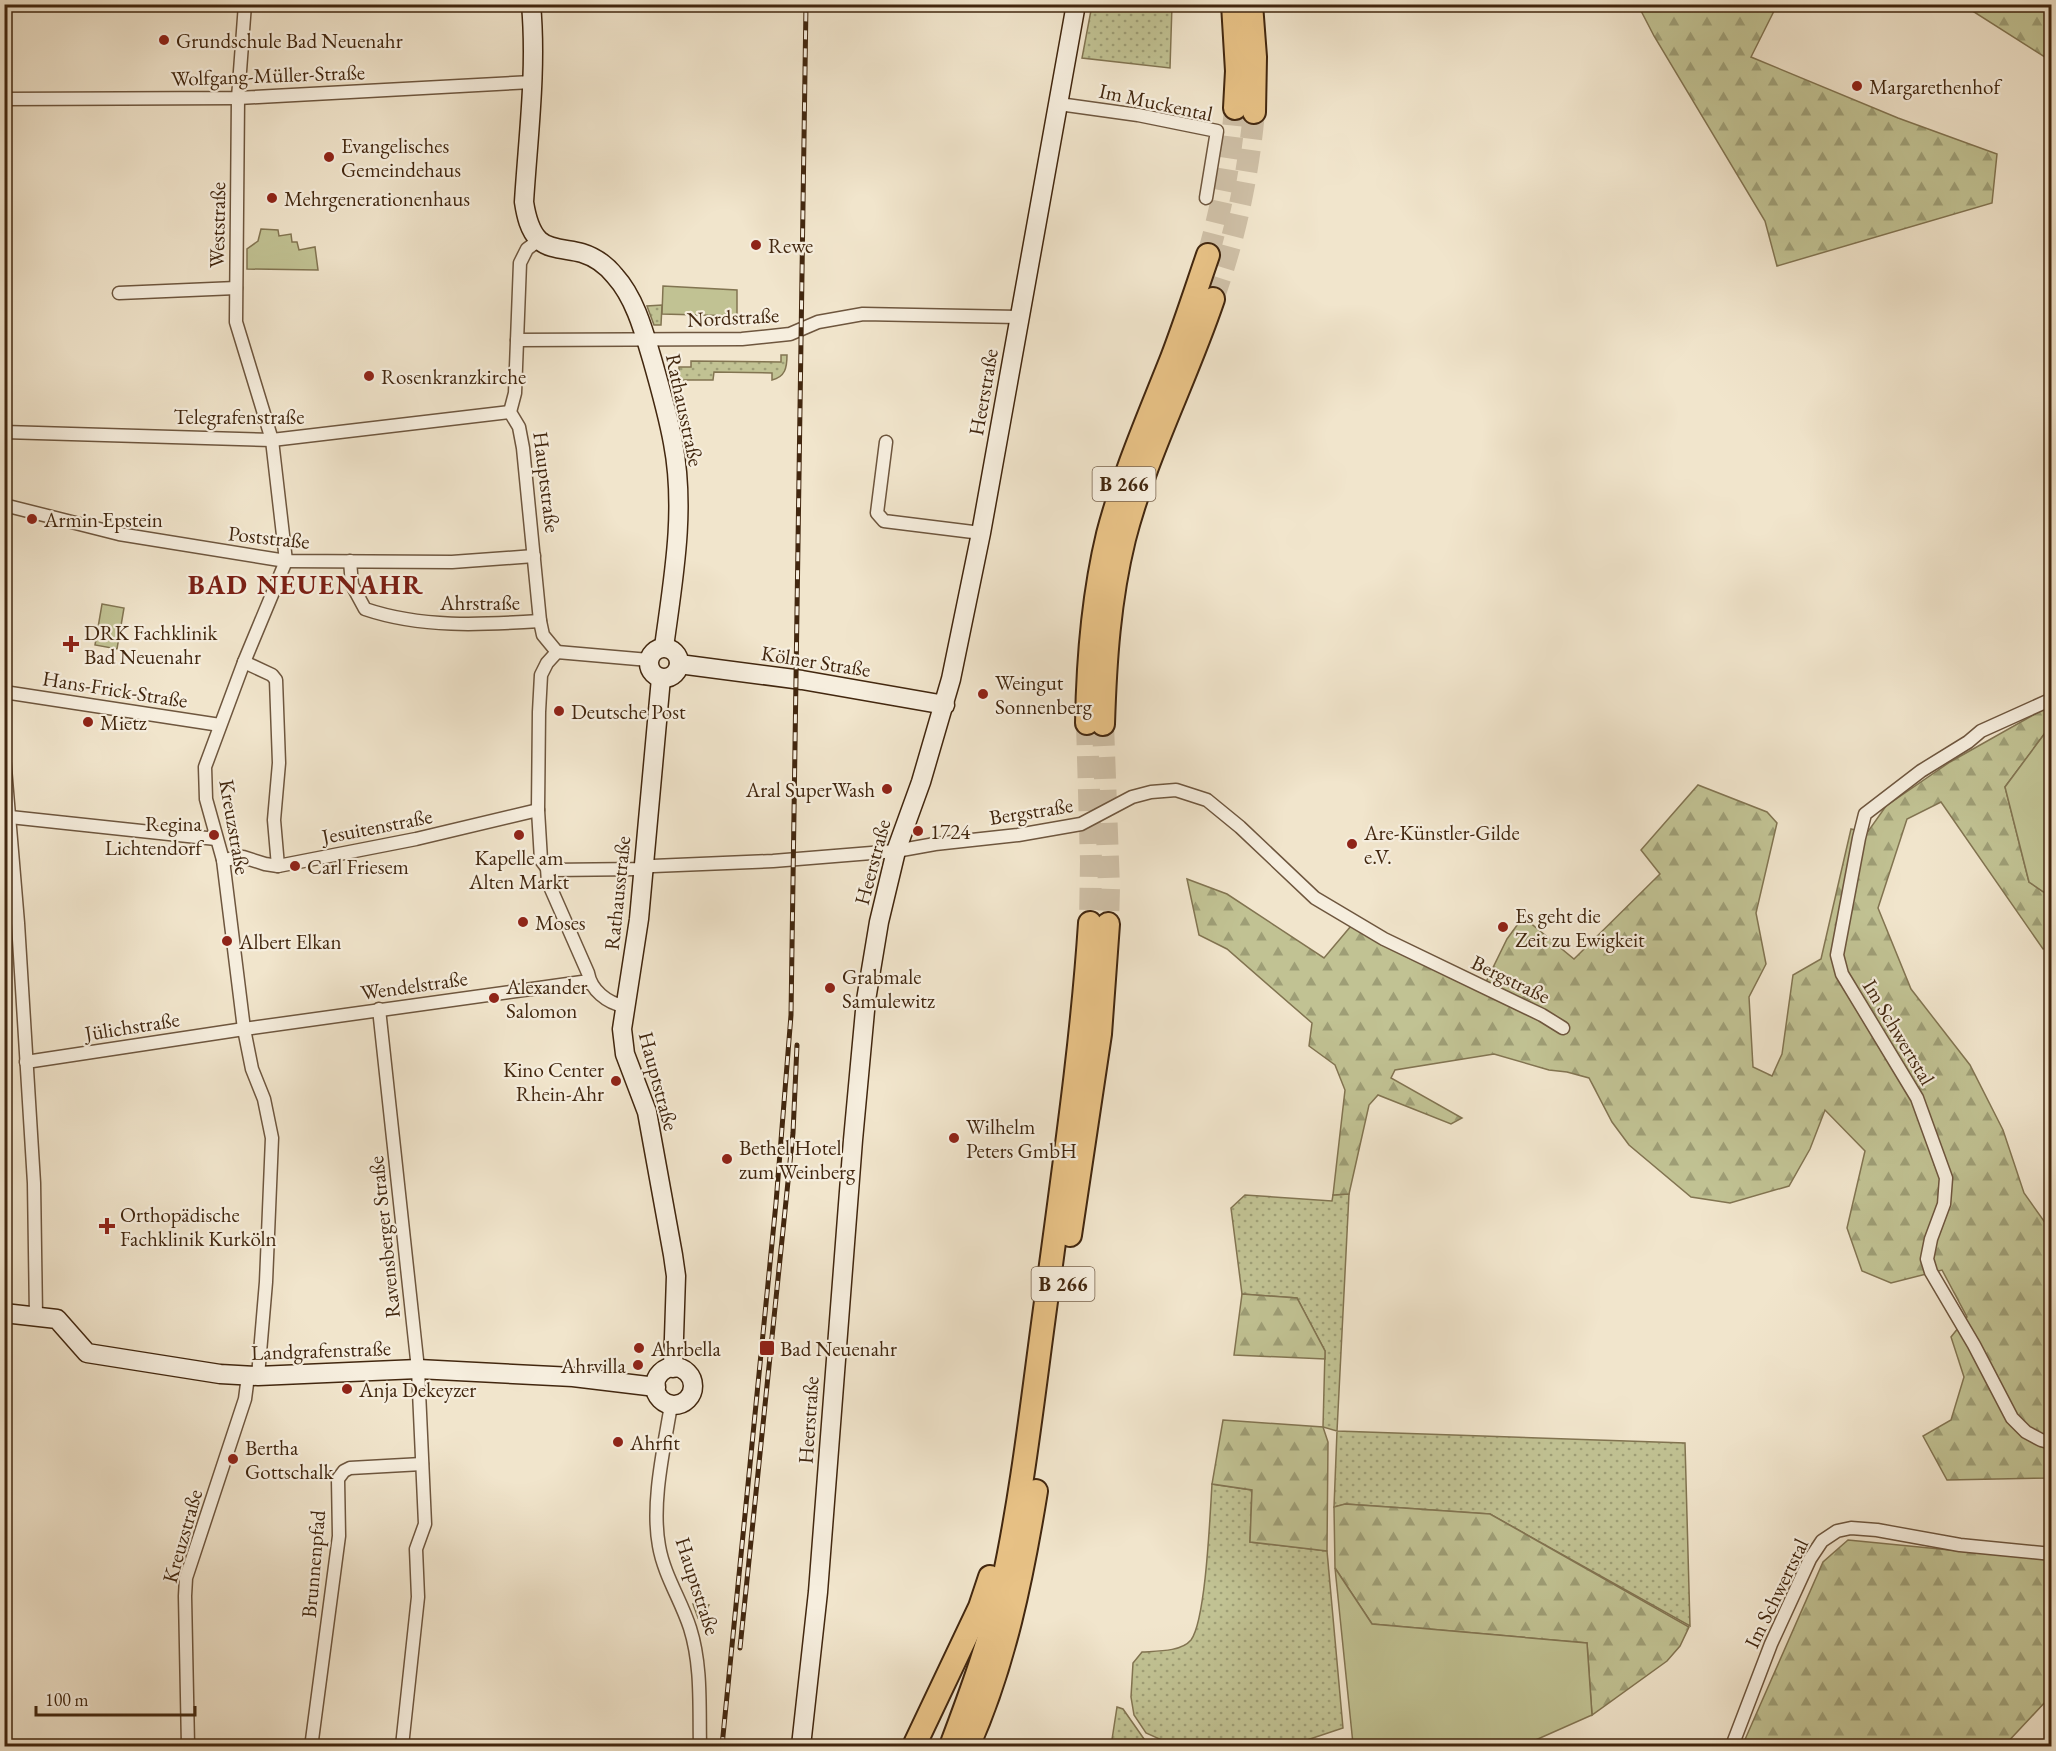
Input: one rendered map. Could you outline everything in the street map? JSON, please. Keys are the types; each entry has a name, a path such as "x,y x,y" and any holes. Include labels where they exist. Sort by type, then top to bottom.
{"highway":[{"path":"1233,4 1237,71 1244,110 1254,57 1251,4"},
{"name":"B 266","path":"1208,255 1185,324 1120,494 1108,533 1099,574 1088,679 1095,724 1110,616 1125,537 1149,466 1213,300"},
{"name":"B 266","path":"951,1746 982,1660 1003,1584 1020,1497 1081,1035 1099,923 1100,1034 1026,1550 999,1661 968,1746"},
{"name":"B 266","path":"914,1746 980,1608 1005,1528 1020,1497"}],"street":[{"path":"4,9 6,4"},
{"name":"Weststraße","path":"245,4 238,98 236,322 272,440"},
{"path":"531,4 532,82 524,202 527,220 539,240"},
{"name":"Heerstraße","path":"801,1746 818,1592 865,1012 879,922 896,851 945,705 981,533 1076,4"},
{"name":"Wolfgang-Müller-Straße","path":"4,99 238,98 532,82"},
{"name":"Im Muckental","path":"1059,104 1138,115 1217,131 1206,198"},
{"name":"Rathausstraße","path":"539,240 551,246 583,253 599,261 617,277 632,302 646,339 674,443 677,473 676,561 664,647"},
{"name":"Hauptstraße","path":"539,240 527,249 520,263 515,393 510,412 519,427 540,621 543,635 557,652 547,663 541,675 537,758 538,810 544,864 548,882 588,973 590,983 607,1001 624,1006 622,1041 647,1112 674,1255 676,1276 673,1368"},
{"path":"119,293 236,288"},
{"name":"Nordstraße","path":"517,340 742,339 790,334 818,321 863,314 1020,317"},
{"name":"Telegrafenstraße","path":"4,432 272,440 510,412"},
{"path":"272,440 286,561"},
{"path":"886,442 877,513 884,521 981,533"},
{"name":"Poststraße","path":"4,506 119,534 286,561 452,562 534,556"},
{"name":"Kreuzstraße","path":"188,1746 186,1578 253,1376 266,1282 273,1158 272,1138 264,1099 252,1069 244,1029 223,860 206,799 206,767 244,662 286,561"},
{"name":"Ahrstraße","path":"350,561 352,585 364,609 390,617 481,626 540,621"},
{"path":"664,647 675,652 679,664 675,674 661,678 652,672 649,660 652,653 664,647"},
{"path":"557,652 649,660"},
{"path":"244,662 272,675 276,680 279,763 274,820 278,866"},
{"name":"Kölner Straße","path":"679,664 802,680 945,705"},
{"name":"Rathausstraße","path":"624,1006 639,919 661,678"},
{"name":"Hans-Frick-Straße","path":"4,692 220,725"},
{"name":"Im Schwertstal","path":"2052,699 1981,731 1968,742 1921,771 1865,814 1837,955 1842,974 1917,1098 1946,1178 1944,1204 1931,1239 1927,1259 1931,1272 1964,1327 2012,1418 2026,1432 2052,1443"},
{"path":"4,756 34,1183 20,1315"},
{"name":"Bergstraße","path":"544,864 555,870 643,868 896,851 1081,824 1132,797 1151,792 1176,790 1207,800 1240,827 1315,898 1384,939 1542,1015 1563,1028"},
{"name":"Jesuitenstraße","path":"223,860 243,857 278,866 416,839 538,810"},
{"path":"10,817 216,839"},
{"name":"Wendelstraße","path":"244,1029 582,982 590,983"},
{"name":"Ravensberger Straße","path":"380,1009 418,1369 425,1524 416,1549 418,1597 402,1746"},
{"name":"Jülichstraße","path":"26,1062 244,1029"},
{"name":"Landgrafenstraße","path":"20,1315 57,1319 87,1353 220,1374 253,1376 418,1369 573,1377 656,1387"},
{"path":"673,1368 687,1373 693,1388 686,1401 671,1405 659,1397 656,1387 661,1373 673,1368"},
{"name":"Hauptstraße","path":"671,1405 662,1453 657,1533 661,1557 689,1626 697,1655 700,1746"},
{"name":"Brunnenpfad","path":"312,1740 339,1536 338,1479 344,1471 350,1468 422,1464"},
{"name":"Im Schwertstal","path":"1732,1746 1772,1644 1810,1559 1822,1541 1837,1531 1851,1528 1877,1530 1960,1545 2052,1554"}],"green space":[{"path":"1092,5 1172,5 1170,68 1082,58"},
{"path":"1638,5 1777,5 1751,57 1898,118 1997,154 1992,203 1777,266 1765,221 1654,36"},
{"path":"1963,5 2051,5 2051,61"},
{"path":"261,229 278,230 279,236 291,234 292,242 297,242 299,250 315,247 318,270 247,269 247,249 258,241"},
{"path":"663,286 737,290 737,316 662,314"},
{"path":"662,305 661,325 654,325 647,306"},
{"path":"781,355 787,355 786,368 780,377 772,380 772,373 714,372 713,380 679,380 679,367 691,367 691,361 781,362"},
{"path":"102,604 124,608 117,649 95,645"},
{"path":"2042,710 2051,712 2051,725 2005,787 2029,882 2051,897 2051,948 2043,949 1941,802 1907,819 1878,908 1911,989 1970,1065 2003,1130 2024,1193 2051,1231 2051,1478 1947,1480 1923,1436 1951,1420 1964,1377 1951,1337 1967,1317 1942,1270 1891,1283 1862,1271 1847,1228 1865,1151 1825,1110 1810,1149 1789,1186 1730,1203 1691,1197 1629,1145 1612,1122 1589,1078 1549,1070 1494,1054 1395,1070 1391,1078 1462,1118 1451,1124 1378,1095 1369,1105 1349,1194 1333,1195 1345,1090 1335,1065 1309,1046 1312,1023 1227,949 1199,935 1187,879 1227,894 1324,958 1351,926 1482,990 1507,939 1523,917 1574,959 1660,874 1641,850 1698,785 1767,812 1777,823 1756,913 1766,964 1749,997 1753,1067 1772,1076 1782,1054 1793,975 1821,959 1851,829 1867,833 1886,806 1950,762"},
{"path":"2051,725 2051,897 2029,882 2005,787"},
{"path":"1349,1194 1337,1431 1323,1427 1325,1351 1297,1298 1242,1294 1231,1208 1245,1195 1332,1201 1333,1195"},
{"path":"1242,1294 1297,1298 1325,1351 1325,1359 1234,1355"},
{"path":"1223,1420 1323,1427 1328,1442 1327,1551 1250,1542 1252,1490 1212,1484"},
{"path":"1337,1431 1685,1443 1690,1626 1490,1514 1346,1504 1334,1507"},
{"path":"1212,1484 1252,1490 1250,1542 1327,1551 1343,1728 1304,1741 1237,1746 1175,1746 1146,1733 1134,1715 1131,1697 1133,1663 1142,1652 1168,1650 1187,1644 1196,1629 1204,1590"},
{"path":"1345,1504 1490,1514 1689,1627 1680,1646 1667,1661 1592,1715 1587,1643 1372,1624 1335,1568 1334,1507"},
{"path":"1848,1540 2051,1560 2051,1698 2004,1746 1748,1746 1743,1744 1823,1562"},
{"path":"1335,1568 1372,1624 1587,1643 1592,1715 1522,1746 1482,1746 1421,1741 1353,1744"},
{"path":"693,1604 709,1605 704,1615 698,1618"},
{"path":"1117,1707 1123,1709 1149,1746 1111,1746"}],"tunnel":[{"path":"1208,255 1225,182 1235,108"},
{"path":"1213,299 1240,207 1254,112"},
{"path":"1087,723 1091,861 1090,923"},
{"path":"1103,724 1109,888 1108,924"}],"railway":[{"path":"722,1746 776,1203 791,1015 806,4"},
{"path":"740,1648 793,1133 797,1045"}],"place":[{"name":"Grundschule Bad Neuenahr","path":"164,40"},
{"name":"Margarethenhof","path":"1857,86"},
{"name":"Evangelisches Gemeindehaus","path":"329,157"},
{"name":"Mehrgenerationenhaus","path":"272,198"},
{"name":"Rewe","path":"756,245"},
{"name":"Rosenkranzkirche","path":"369,376"},
{"name":"Armin Epstein","path":"32,519"},
{"name":"DRK Fachklinik Bad Neuenahr","path":"71,644"},
{"name":"Weingut Sonnenberg","path":"983,694"},
{"name":"Deutsche Post","path":"559,711"},
{"name":"Mietz","path":"88,722"},
{"name":"Aral SuperWash","path":"887,789"},
{"name":"1724","path":"918,831"},
{"name":"Regina Lichtendorf","path":"214,835"},
{"name":"Kapelle am Alten Markt","path":"519,835"},
{"name":"Are-Künstler-Gilde e.V.","path":"1352,844"},
{"name":"Carl Friesem","path":"295,866"},
{"name":"Moses","path":"523,922"},
{"name":"Es geht die Zeit zu Ewigkeit","path":"1503,927"},
{"name":"Albert Elkan","path":"227,941"},
{"name":"Grabmale Samulewitz","path":"830,988"},
{"name":"Alexander Salomon","path":"494,998"},
{"name":"Kino Center Rhein-Ahr","path":"616,1081"},
{"name":"Wilhelm Peters GmbH","path":"954,1138"},
{"name":"Bethel Hotel zum Weinberg","path":"727,1159"},
{"name":"Orthopädische Fachklinik Kurköln","path":"107,1226"},
{"name":"Ahrbella","path":"639,1348"},
{"name":"Bad Neuenahr","path":"767,1348"},
{"name":"Ahrvilla","path":"638,1365"},
{"name":"Anja Dekeyzer","path":"347,1389"},
{"name":"Ahrfit","path":"618,1442"},
{"name":"Bertha Gottschalk","path":"233,1459"}],"district":[{"name":"BAD NEUENAHR","path":"306,584"}]}
